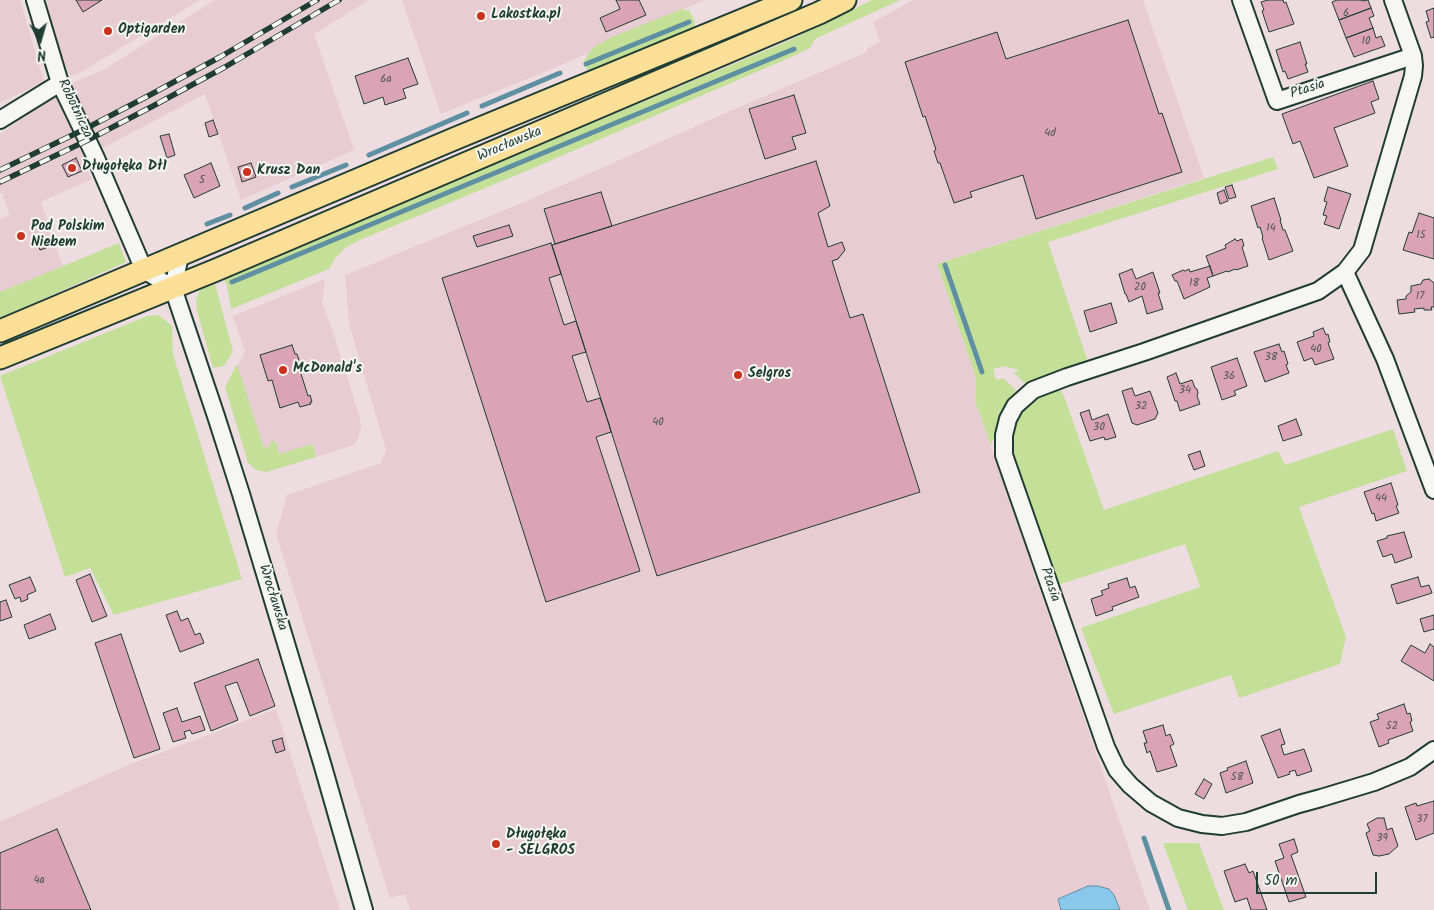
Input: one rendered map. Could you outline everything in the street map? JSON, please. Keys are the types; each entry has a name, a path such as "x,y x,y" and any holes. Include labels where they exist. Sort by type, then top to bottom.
{"main road":[{"name":"Wrocławska","path":"0,331 436,146 790,0"},
{"name":"Wrocławska","path":"0,358 173,288 819,13 845,0"}],"street":[{"name":"Robotnicza","path":"36,0 60,83 95,156 144,270"},
{"name":"Ptasia","path":"1241,0 1277,101 1413,56"},
{"name":"Ptasia","path":"1393,0 1413,56 1413,76 1362,250 1345,272 1318,292 1033,390 1015,406 1008,419 1004,435 1004,455 1106,747 1117,770 1130,786 1151,803 1178,818 1202,824 1222,826 1246,822 1298,804 1374,782 1410,767 1434,750"},
{"path":"0,120 60,83"},
{"path":"144,270 173,288 180,256"},
{"path":"1345,272 1384,360 1434,490"},
{"name":"Wrocławska","path":"173,288 238,485 322,763 364,910"}],"shaded area":[{"path":"0,0 20,0 44,82 0,103"},
{"path":"44,0 200,0 78,74 70,76 56,40"},
{"path":"215,0 369,0 314,34 354,150 241,200 205,94 82,159 92,179 41,202 63,267 0,292 0,219 10,215 2,193 0,194 0,134 70,84 103,70"},
{"path":"402,0 704,0 571,61 441,114"},
{"path":"913,0 1143,0 1204,178 937,264 975,375 975,401 1150,910 410,910 405,894 390,898 276,534 287,495 381,463 386,450 349,324 345,275 529,200 867,52 867,49 880,41 873,22"},
{"path":"325,279 322,303 360,418 361,428 358,439 354,445 316,457 266,472 256,470 248,462 225,387 245,352 233,316"},
{"path":"276,709 340,910 0,910 0,822 126,766"}],"green space":[{"path":"872,0 900,0 815,39 810,48 789,58 360,240 345,248 329,269 231,309 224,279 228,274 786,42"},
{"path":"682,9 689,11 693,17 695,22 692,32 592,75 587,70 584,61 594,47 612,37"},
{"path":"1273,157 1278,169 1048,242 1088,362 1027,385 1014,373 1019,370 1004,366 993,369 996,380 1003,378 1015,389 1016,395 1002,414 991,446 975,401 975,375 937,264"},
{"path":"119,243 126,262 0,318 0,292"},
{"path":"214,280 233,351 224,366 213,368 197,311 196,300 205,284"},
{"path":"159,315 172,326 173,354 242,579 114,615 90,568 65,577 0,376 147,316"},
{"path":"237,364 263,445 267,449 272,441 276,442 279,454 313,444 316,457 266,472 256,470 248,462 225,387"},
{"path":"1059,388 1064,396 1104,510 1278,451 1285,465 1393,429 1407,471 1299,507 1346,637 1340,664 1239,698 1231,675 1114,714 1081,628 1200,587 1185,544 1058,585 1013,457 1013,432 1020,415 1032,401"},
{"path":"1163,843 1199,843 1224,910 1188,910"}],"water":[{"path":"1088,886 1109,889 1114,895 1120,910 1061,910 1058,899"}],"building":[{"path":"76,0 102,0 83,12"},
{"path":"616,0 639,0 646,15 606,32 600,18 620,9"},
{"path":"1283,0 1284,3 1286,2 1294,24 1269,32 1261,2"},
{"path":"1337,0 1368,0 1371,8 1339,20 1332,2"},
{"path":"1371,8 1374,16 1369,18 1373,28 1346,38 1339,20"},
{"path":"1434,8 1434,37 1431,38 1426,22 1429,21 1426,11"},
{"path":"1128,20 1159,114 1162,113 1182,172 1036,219 1023,175 970,192 972,197 954,203 940,163 938,163 934,151 936,150 925,116 923,117 905,62 997,32 1006,59"},
{"path":"1373,28 1376,38 1381,36 1385,46 1354,57 1346,38"},
{"path":"1300,42 1308,72 1288,79 1285,71 1283,72 1276,50"},
{"path":"408,58 418,84 403,89 406,98 385,105 383,97 364,104 355,76"},
{"path":"1373,81 1379,99 1371,102 1375,113 1334,128 1348,166 1314,178 1300,141 1293,144 1282,114"},
{"path":"794,95 806,133 792,137 796,149 765,159 749,109"},
{"path":"213,120 218,134 209,137 205,123"},
{"path":"169,134 175,155 167,158 160,136"},
{"name":"Długołęka Dł1","path":"76,158 82,171 68,177 62,165"},
{"name":"Selgros","path":"816,161 830,206 818,213 828,247 842,242 845,250 838,259 832,261 850,318 863,314 920,492 657,576 552,245"},
{"path":"211,163 220,186 194,198 184,175"},
{"name":"Krusz Dan","path":"251,163 256,177 242,182 238,167"},
{"path":"1232,185 1236,197 1229,199 1225,187"},
{"path":"1328,187 1351,194 1339,229 1324,224 1327,216 1323,215 1327,202 1324,201"},
{"path":"1224,190 1228,201 1220,204 1217,193"},
{"path":"601,192 612,226 555,244 544,209"},
{"path":"1274,198 1283,230 1285,230 1293,251 1269,260 1260,227 1258,228 1251,206"},
{"path":"1419,213 1434,218 1434,259 1403,250 1409,232 1412,233"},
{"path":"509,225 513,236 477,247 473,236"},
{"path":"42,235 46,248 40,250 36,237"},
{"path":"1235,239 1237,241 1242,239 1244,246 1242,247 1248,266 1213,276 1206,256 1226,248 1225,245"},
{"path":"551,243 561,274 549,278 564,325 576,321 586,352 572,356 587,402 600,398 609,424 611,432 596,437 640,571 546,602 442,278"},
{"path":"1210,266 1213,276 1207,278 1210,287 1184,299 1177,281 1175,281 1172,275 1183,270 1189,269 1190,272"},
{"path":"1132,269 1136,279 1153,272 1163,309 1147,314 1142,296 1129,302 1119,274"},
{"path":"1429,279 1434,283 1434,307 1431,307 1432,310 1424,310 1424,308 1414,309 1415,312 1399,314 1397,300 1406,299 1406,296 1411,292 1411,286 1421,284 1423,280"},
{"path":"1111,303 1117,323 1090,332 1084,311"},
{"path":"1323,328 1326,335 1328,334 1330,342 1328,343 1334,359 1315,365 1312,358 1304,361 1297,342 1314,336 1313,332"},
{"path":"1279,344 1282,352 1284,351 1289,373 1265,382 1254,352"},
{"name":"McDonald's","path":"292,345 299,360 297,361 308,396 310,395 312,402 300,407 298,402 280,408 272,380 268,381 260,355"},
{"path":"1237,358 1247,386 1234,391 1236,395 1222,400 1211,367"},
{"path":"1176,373 1180,384 1192,380 1197,389 1200,404 1180,411 1167,377"},
{"path":"1132,388 1135,396 1150,391 1158,413 1155,419 1137,425 1132,423 1122,391"},
{"path":"1089,410 1092,420 1108,414 1116,437 1105,440 1104,437 1090,441 1080,413"},
{"path":"1296,419 1302,435 1283,441 1278,426"},
{"path":"1200,451 1205,466 1194,470 1188,455"},
{"path":"1391,483 1399,513 1376,521 1364,492"},
{"path":"1404,532 1412,557 1395,563 1392,554 1383,557 1377,541 1387,538 1387,536"},
{"path":"90,574 107,616 92,622 76,580"},
{"path":"30,577 36,591 27,595 28,599 21,602 20,597 15,599 9,585"},
{"path":"1418,577 1421,587 1429,585 1432,593 1397,604 1391,585"},
{"path":"1127,578 1130,588 1135,586 1139,597 1112,607 1113,610 1096,616 1091,599 1103,595 1101,591 1109,588 1108,584"},
{"path":"6,600 12,617 0,621 0,602"},
{"path":"177,611 181,621 188,618 195,635 200,633 204,643 180,652 166,615"},
{"path":"50,614 56,629 29,639 24,625"},
{"path":"1434,615 1434,629 1424,632 1420,619"},
{"path":"121,634 160,749 134,758 95,643"},
{"path":"1430,644 1434,647 1434,681 1401,661 1411,645 1425,653"},
{"path":"258,659 275,706 250,716 237,682 225,686 238,720 211,731 194,683"},
{"path":"1404,704 1407,714 1410,713 1413,731 1388,740 1389,743 1379,747 1370,722 1379,719 1377,714"},
{"path":"177,708 182,722 200,716 205,730 192,734 190,730 184,732 186,738 173,742 163,713"},
{"path":"1163,725 1166,736 1170,734 1174,744 1170,746 1177,766 1157,772 1150,751 1147,753 1144,743 1147,743 1143,731"},
{"path":"1280,729 1285,744 1281,745 1284,755 1304,749 1312,771 1297,776 1295,770 1278,778 1261,736"},
{"path":"282,738 285,750 276,753 272,741"},
{"path":"1246,761 1253,783 1226,793 1220,773 1228,770 1227,768"},
{"path":"1204,779 1212,784 1204,799 1195,794"},
{"path":"1434,801 1434,833 1416,840 1405,807 1416,803 1417,806"},
{"path":"1377,818 1384,818 1387,830 1392,828 1398,846 1389,854 1373,855 1366,833 1370,831 1367,824"},
{"path":"57,829 91,910 0,910 0,853"},
{"path":"1294,839 1298,852 1291,855 1306,897 1289,902 1275,861 1284,858 1279,844"},
{"path":"1245,864 1249,873 1253,871 1267,910 1251,910 1247,898 1235,902 1224,871"}],"waterway":[{"path":"586,64 689,22"},
{"path":"232,282 794,49"},
{"path":"482,106 560,73"},
{"path":"369,155 467,113"},
{"path":"292,187 346,165"},
{"path":"245,208 278,193"},
{"path":"207,224 230,215"},
{"path":"945,265 982,372"},
{"path":"1144,838 1169,910"}],"railway":[{"path":"0,170 148,96 220,57 317,0"},
{"path":"0,182 88,140 153,106 225,67 339,0"}],"place":[{"name":"Lakostka.pl","path":"481,16"},
{"name":"Optigarden","path":"108,31"},
{"name":"Długołęka Dł1","path":"72,168"},
{"name":"Krusz Dan","path":"247,172"},
{"name":"Pod Polskim Niebem","path":"21,236"},
{"name":"McDonald's","path":"283,370"},
{"name":"Selgros","path":"738,375"},
{"name":"Długołęka - SELGROS","path":"496,844"}]}
